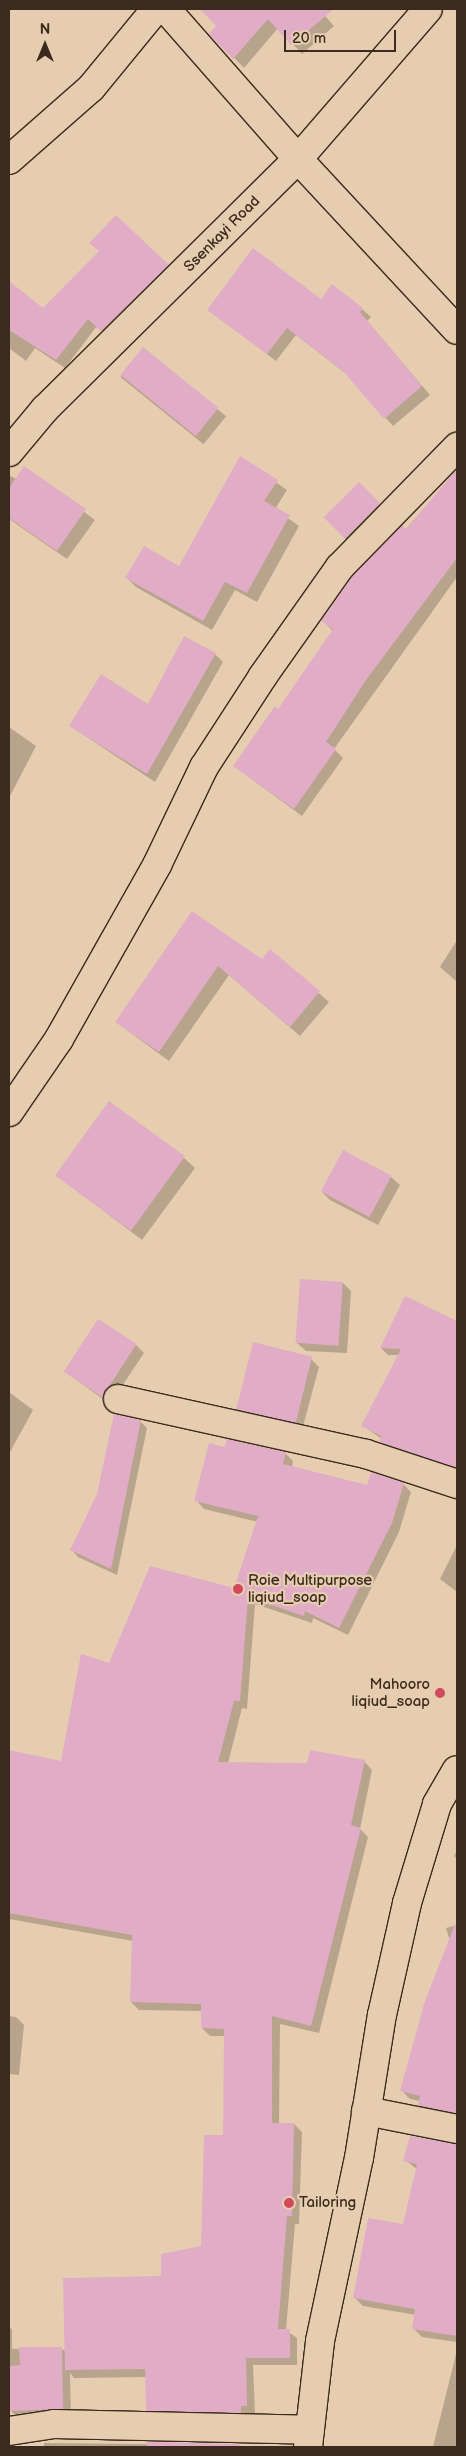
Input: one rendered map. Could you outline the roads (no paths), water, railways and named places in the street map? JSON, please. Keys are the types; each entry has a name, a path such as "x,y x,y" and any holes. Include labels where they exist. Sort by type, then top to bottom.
{"street":[{"path":"9,160 91,88 156,9"},
{"path":"166,9 298,159 457,330"},
{"name":"Ssenkayi Road","path":"9,452 45,409 298,159 428,10"},
{"path":"9,1112 59,1039 157,865 204,767 263,676 340,566 457,448"},
{"path":"118,1399 366,1454 457,1484"},
{"path":"9,2431 54,2424 309,2439 320,2341 366,2111 382,2015 407,1903 437,1804 457,1770"},
{"path":"366,2111 457,2129"}],"place":[{"name":"Roie Multipurpose liqiud_soap","path":"238,1589"},
{"name":"Mahooro liqiud_soap","path":"440,1693"},
{"name":"Tailoring","path":"289,2203"}]}
